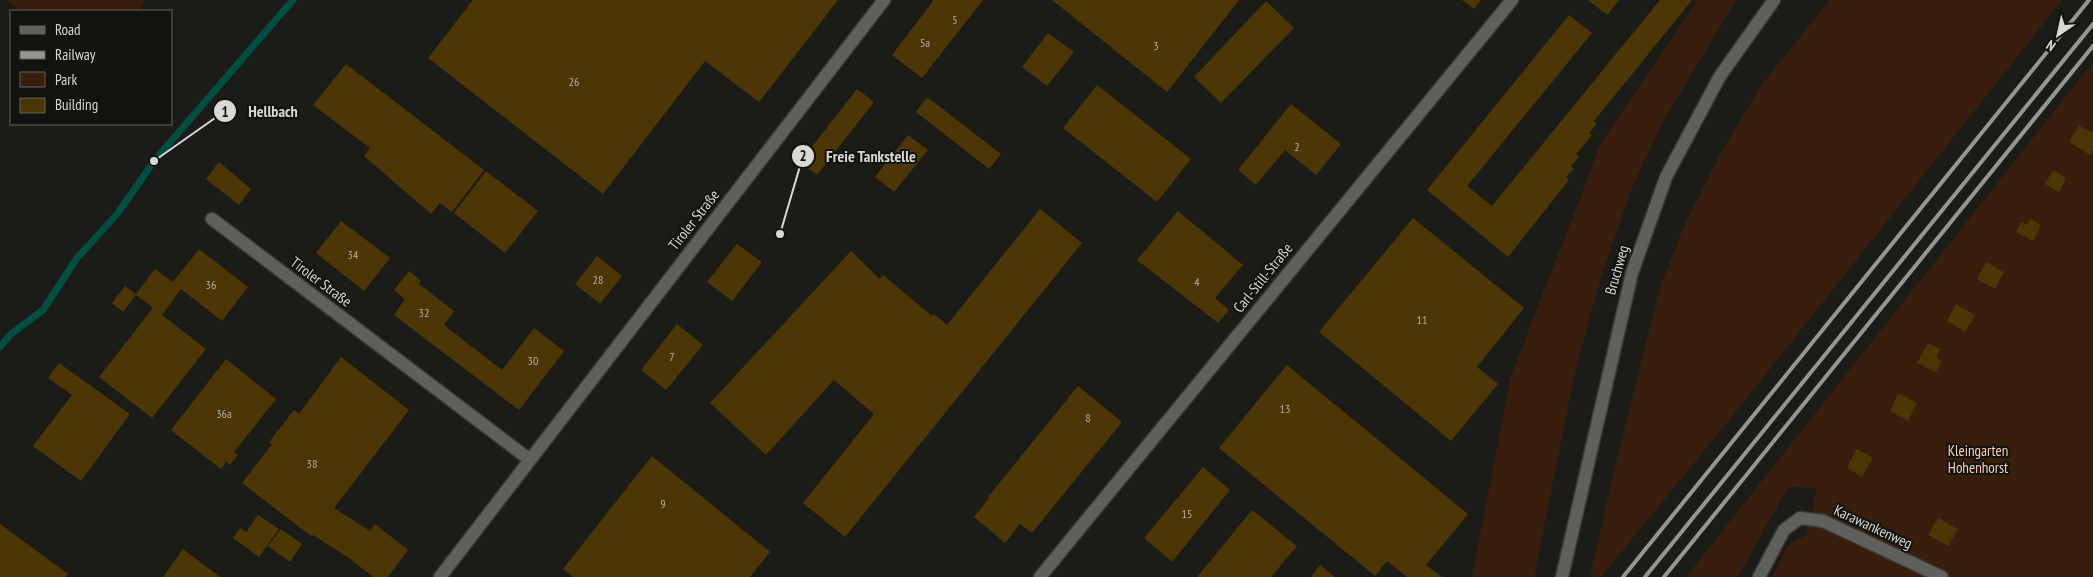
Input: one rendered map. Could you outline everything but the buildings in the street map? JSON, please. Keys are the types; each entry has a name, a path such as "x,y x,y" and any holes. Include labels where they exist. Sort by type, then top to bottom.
{"street":[{"name":"Tiroler Straße","path":"440,577 884,0"},
{"name":"Carl-Still-Straße","path":"1040,577 1512,0"},
{"name":"Bruchweg","path":"1562,577 1632,273 1663,186 1720,76 1774,0"},
{"name":"Tiroler Straße","path":"212,219 530,460"},
{"name":"Karawankenweg","path":"1759,577 1784,530 1800,518 1823,521 1942,577"}],"green space":[{"path":"7,0 144,0 140,10 19,10"},
{"path":"1698,0 1736,0 1662,123 1631,190 1600,280 1574,376 1534,577 1472,577 1511,376 1599,146"},
{"path":"1830,0 2062,0 1747,398 1601,577 1590,577 1662,282 1685,224 1723,149 1763,83"},
{"name":"Kleingarten Hohenhorst","path":"2093,62 2093,577 1772,577 1787,546 1806,535 1817,488 1788,487 1738,577 1686,577"}],"waterway":[{"path":"0,347 11,334 43,310 77,258 118,213 154,161 293,0"}],"railway":[{"path":"1623,577 2089,0"},
{"path":"1645,577 2093,24"},
{"path":"1664,577 2093,46"}],"place":[{"name":"Hellbach","path":"154,161"},
{"name":"Freie Tankstelle","path":"780,234"}]}
